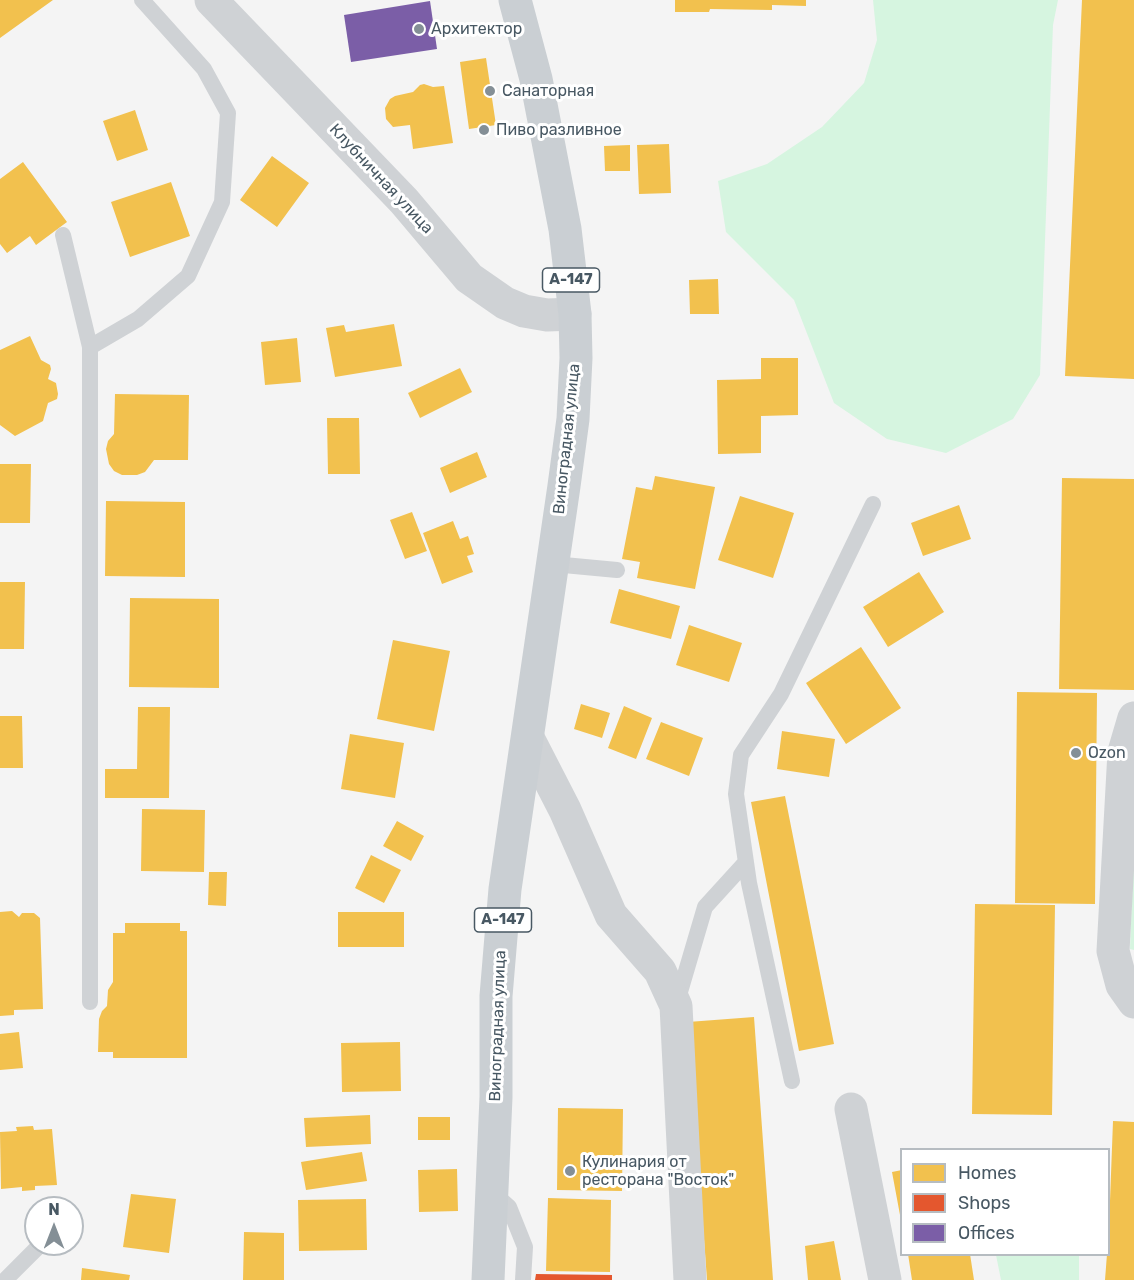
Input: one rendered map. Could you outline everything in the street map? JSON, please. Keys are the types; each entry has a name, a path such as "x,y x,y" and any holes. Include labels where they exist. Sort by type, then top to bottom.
{"main road":[{"name":"Виноградная улица","path":"488,1280 496,1097 496,996 505,889 573,419 576,358 575,314 565,229 536,79 516,0"}],"street":[{"name":"Клубничная улица","path":"211,0 404,201 470,278 505,303 524,311 547,315 575,314"},
{"path":"1134,718 1124,752 1113,951 1122,985 1134,1002"},
{"path":"528,738 566,810 611,915 660,971 676,1006 690,1280"},
{"path":"851,1109 885,1280"}],"lane":[{"path":"90,347 138,320 188,276 222,202 228,113 204,69 142,0"},
{"path":"63,235 90,347 90,1002"},
{"path":"792,1081 746,862 736,794 741,755 781,693 873,504"},
{"path":"553,564 617,570"},
{"path":"676,1006 705,907 746,862"},
{"path":"492,1192 509,1207 525,1247 523,1280"},
{"path":"4,1280 29,1256"}],"green space":[{"path":"873,0 1058,0 1053,25 1040,375 1013,419 946,453 887,439 834,403 794,300 726,232 718,181 767,164 822,127 864,83 877,40"},
{"path":"1134,848 1134,950 1130,949"},
{"path":"996,1256 1079,1256 1079,1280 1001,1280"}],"building: Homes":[{"path":"0,0 53,0 0,38"},
{"path":"675,0 806,0 806,6 772,5 772,10 710,9 709,12 675,12"},
{"path":"1082,0 1134,0 1134,379 1065,376"},
{"path":"486,58 496,125 469,129 460,62"},
{"path":"424,84 433,87 444,86 453,143 413,149 410,125 393,127 386,119 385,108 390,99 413,92"},
{"path":"135,110 148,150 117,161 103,121"},
{"path":"669,144 671,193 639,194 637,145"},
{"path":"630,145 630,171 605,171 604,146"},
{"path":"272,156 309,183 277,227 240,200"},
{"path":"23,162 67,222 36,245 30,236 7,253 0,244 0,179"},
{"path":"171,182 190,236 130,257 111,202"},
{"path":"718,279 719,314 690,314 689,280"},
{"path":"394,324 402,366 335,377 326,328 344,325 346,332"},
{"path":"30,336 41,360 50,365 48,379 56,383 58,394 57,399 48,403 43,421 15,436 0,425 0,350"},
{"path":"297,338 301,382 265,385 261,342"},
{"path":"761,358 798,358 798,415 761,416 761,453 718,454 717,380 761,379"},
{"path":"460,368 472,392 420,418 408,393"},
{"path":"115,394 189,395 188,460 154,460 145,472 137,475 122,475 114,471 109,464 106,449 108,441 114,434"},
{"path":"327,418 359,418 360,474 328,474"},
{"path":"477,452 487,477 450,493 440,468"},
{"path":"0,464 31,464 30,523 0,523"},
{"path":"655,476 715,487 695,589 637,578 640,562 622,559 636,487 652,490"},
{"path":"1062,478 1134,479 1134,690 1059,689"},
{"path":"740,496 794,513 773,578 718,560"},
{"path":"106,501 185,502 185,577 105,576"},
{"path":"959,505 971,539 923,556 911,523"},
{"path":"412,512 427,551 405,559 390,520"},
{"path":"453,521 460,539 468,536 474,554 467,556 473,572 442,584 423,533"},
{"path":"919,572 944,612 888,647 863,607"},
{"path":"0,582 25,582 24,649 0,649"},
{"path":"619,589 680,606 671,639 610,623"},
{"path":"130,598 219,599 219,688 129,687"},
{"path":"689,625 742,643 729,682 676,665"},
{"path":"393,640 450,651 434,731 377,719"},
{"path":"861,647 901,708 846,744 806,683"},
{"path":"1017,692 1097,693 1095,904 1015,903"},
{"path":"581,704 610,713 602,738 574,729"},
{"path":"624,706 652,718 636,759 608,748"},
{"path":"138,707 170,707 169,798 105,798 105,769 137,769"},
{"path":"0,716 22,716 23,768 0,768"},
{"path":"661,722 703,738 689,776 646,759"},
{"path":"782,731 835,739 829,777 777,769"},
{"path":"350,734 404,743 395,798 341,789"},
{"path":"785,796 834,1044 799,1051 751,802"},
{"path":"142,809 205,810 204,872 141,871"},
{"path":"397,821 424,836 411,861 383,846"},
{"path":"371,855 401,870 384,903 355,888"},
{"path":"209,872 227,872 226,906 208,905"},
{"path":"975,904 1055,905 1052,1115 972,1114"},
{"path":"12,911 19,917 22,913 34,913 40,918 43,1009 14,1010 14,1015 0,1016 0,912"},
{"path":"338,912 404,912 404,947 338,947"},
{"path":"125,923 180,923 180,931 187,931 187,1058 113,1058 113,1052 98,1052 99,1019 107,1006 108,990 113,982 113,933 125,933"},
{"path":"754,1017 773,1280 707,1280 688,1022"},
{"path":"19,1032 23,1068 0,1070 0,1034"},
{"path":"400,1042 401,1091 342,1092 341,1043"},
{"path":"558,1108 623,1109 622,1191 557,1190"},
{"path":"370,1115 371,1144 306,1147 304,1118"},
{"path":"418,1117 450,1117 450,1140 418,1140"},
{"path":"1113,1121 1134,1122 1134,1280 1105,1280 1107,1256 1110,1256"},
{"path":"33,1126 34,1130 52,1129 57,1185 35,1186 35,1190 22,1191 22,1187 1,1189 0,1132 17,1131 16,1127"},
{"path":"362,1152 367,1181 306,1190 301,1162"},
{"path":"457,1169 458,1211 419,1212 418,1170"},
{"path":"900,1170 900,1215 892,1172"},
{"path":"131,1194 176,1199 169,1253 123,1247"},
{"path":"548,1198 611,1200 610,1272 546,1271"},
{"path":"366,1199 367,1250 299,1251 298,1200"},
{"path":"244,1232 284,1233 284,1280 243,1280"},
{"path":"834,1241 841,1280 808,1280 805,1246"},
{"path":"908,1256 970,1256 974,1280 912,1280"},
{"path":"82,1268 130,1275 129,1280 81,1280"}],"building: Shops":[{"path":"536,1274 612,1275 612,1280 535,1280"}],"building: Offices":[{"path":"430,1 437,49 351,62 344,15"}],"place":[{"name":"Архитектор","path":"419,29"},
{"name":"Санаторная","path":"490,91"},
{"name":"Пиво разливное","path":"484,130"},
{"name":"Ozon","path":"1076,753"},
{"name":"Кулинария от ресторана \"Восток\"","path":"570,1171"}]}
